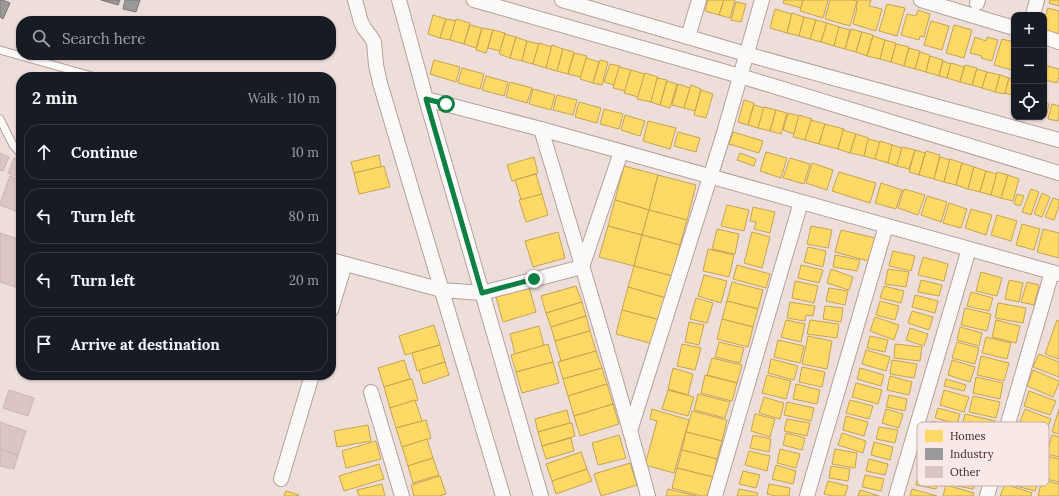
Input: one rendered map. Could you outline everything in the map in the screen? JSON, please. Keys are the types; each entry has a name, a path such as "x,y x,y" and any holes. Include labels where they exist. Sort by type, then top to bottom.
{"street":[{"path":"355,0 361,22 374,42 376,65 380,83 503,496"},
{"path":"399,0 426,99 541,496"},
{"path":"474,0 740,76 1059,173"},
{"path":"562,0 590,4 688,37 746,54 1059,140"},
{"path":"688,37 699,0"},
{"path":"630,431 711,177 762,0"},
{"path":"921,0 1011,27"},
{"path":"1034,12 1037,0"},
{"path":"1047,38 1059,42"},
{"path":"426,99 541,129 1056,273 1010,422"},
{"path":"541,129 648,496"},
{"path":"582,267 622,152"},
{"path":"716,496 801,202"},
{"path":"807,496 886,226"},
{"path":"918,422 969,248"},
{"path":"336,262 442,290 482,293 582,267"},
{"path":"336,292 344,264"},
{"path":"281,479 311,380"},
{"path":"371,392 402,496"},
{"path":"896,496 917,425"},
{"path":"987,496 990,486"}],"lane":[{"path":"0,50 16,55"},
{"path":"35,60 78,72"},
{"path":"0,119 16,148"}],"building: Homes":[{"path":"708,0 724,0 719,15 705,11"},
{"path":"724,0 735,0 730,18 719,15"},
{"path":"784,0 803,0 801,8 783,3"},
{"path":"803,0 828,0 823,18 800,11"},
{"path":"830,0 857,1 850,26 825,19"},
{"path":"858,0 871,0 869,6 882,9 876,31 853,24"},
{"path":"1050,0 1059,0 1059,6 1049,3"},
{"path":"736,2 746,4 741,22 731,20"},
{"path":"887,4 905,8 897,36 879,31"},
{"path":"1048,8 1059,11 1059,36 1047,32"},
{"path":"775,9 792,14 787,33 770,28"},
{"path":"918,10 930,14 924,37 920,36 919,40 901,35 907,14 916,16"},
{"path":"792,13 804,17 799,36 787,33"},
{"path":"433,15 446,19 440,38 428,34"},
{"path":"804,17 816,20 810,39 799,36"},
{"path":"446,19 456,21 450,40 440,38"},
{"path":"456,19 470,23 464,44 450,40"},
{"path":"816,20 827,23 821,42 810,39"},
{"path":"931,21 949,26 942,50 924,45"},
{"path":"827,23 840,27 834,46 821,42"},
{"path":"470,25 482,28 476,48 464,44"},
{"path":"954,25 972,30 964,58 946,53"},
{"path":"839,27 850,30 845,49 834,46"},
{"path":"482,28 493,30 486,53 476,50"},
{"path":"851,29 862,32 856,52 845,49"},
{"path":"493,30 505,33 500,51 488,48"},
{"path":"862,32 873,35 867,56 856,52"},
{"path":"505,34 516,37 510,58 499,54"},
{"path":"873,36 885,40 880,59 867,56"},
{"path":"516,37 527,41 522,61 510,58"},
{"path":"975,37 986,41 987,37 998,40 992,61 981,58 982,56 970,53"},
{"path":"1002,39 1011,41 1011,70 994,65"},
{"path":"885,40 896,43 891,62 880,59"},
{"path":"527,41 539,44 533,64 522,61"},
{"path":"539,43 552,47 546,68 533,64"},
{"path":"896,44 909,47 904,66 891,62"},
{"path":"552,45 563,49 557,71 546,68"},
{"path":"909,48 920,51 915,69 904,66"},
{"path":"563,49 574,52 568,74 557,71"},
{"path":"920,52 930,55 926,72 915,69"},
{"path":"574,53 587,56 581,77 568,74"},
{"path":"930,56 943,60 939,76 926,72"},
{"path":"586,58 599,62 593,83 580,79"},
{"path":"434,60 460,67 456,82 430,74"},
{"path":"600,60 608,62 602,85 593,83"},
{"path":"943,61 951,64 947,78 939,76"},
{"path":"951,63 964,67 960,82 947,78"},
{"path":"610,64 620,66 614,85 604,82"},
{"path":"965,65 977,68 972,85 960,82"},
{"path":"1047,66 1059,69 1057,83 1047,80"},
{"path":"619,67 631,70 625,91 613,88"},
{"path":"462,68 484,74 480,89 458,83"},
{"path":"977,69 987,72 982,88 972,85"},
{"path":"631,70 645,74 638,97 624,93"},
{"path":"987,72 1000,75 995,92 982,88"},
{"path":"645,73 658,77 651,102 637,99"},
{"path":"1000,75 1009,78 1005,94 995,92"},
{"path":"486,76 508,82 504,96 482,90"},
{"path":"657,78 667,80 660,105 651,102"},
{"path":"1009,78 1011,78 1011,95 1005,93"},
{"path":"667,81 677,84 670,108 660,105"},
{"path":"510,82 532,88 527,103 506,97"},
{"path":"678,84 690,88 684,108 672,105"},
{"path":"691,85 701,89 695,111 684,108"},
{"path":"533,89 555,95 551,110 529,104"},
{"path":"701,90 713,94 706,118 694,115"},
{"path":"557,95 577,100 573,115 553,110"},
{"path":"744,100 754,103 748,125 738,122"},
{"path":"579,102 601,108 597,123 575,117"},
{"path":"1052,104 1059,106 1058,121 1048,119"},
{"path":"754,105 764,108 758,128 748,125"},
{"path":"764,107 776,110 770,131 758,128"},
{"path":"604,109 623,114 619,129 600,124"},
{"path":"776,110 787,113 781,134 770,131"},
{"path":"788,113 799,116 794,134 783,130"},
{"path":"625,115 645,121 640,136 621,130"},
{"path":"799,115 812,119 805,140 793,137"},
{"path":"811,120 825,124 819,144 805,140"},
{"path":"648,121 676,128 670,149 643,141"},
{"path":"825,124 844,129 838,149 819,144"},
{"path":"843,130 856,134 850,153 838,149"},
{"path":"678,132 700,138 696,152 674,146"},
{"path":"733,132 763,141 759,153 729,144"},
{"path":"856,134 869,138 864,156 850,153"},
{"path":"868,139 880,142 875,159 864,156"},
{"path":"880,141 893,145 888,163 875,159"},
{"path":"892,145 902,148 897,166 888,163"},
{"path":"902,147 915,150 909,169 897,166"},
{"path":"915,150 925,153 919,175 909,172"},
{"path":"926,151 940,155 934,179 919,175"},
{"path":"766,152 787,158 781,178 760,171"},
{"path":"740,153 756,159 754,166 737,160"},
{"path":"379,155 381,167 354,173 351,162"},
{"path":"534,157 538,173 512,181 507,165"},
{"path":"940,157 950,160 944,182 934,179"},
{"path":"790,158 810,164 804,184 783,178"},
{"path":"950,159 962,163 956,185 944,182"},
{"path":"812,163 833,170 827,190 806,183"},
{"path":"962,163 974,167 968,189 956,185"},
{"path":"384,166 390,187 359,194 354,173"},
{"path":"624,166 658,175 649,210 615,200"},
{"path":"974,167 986,171 980,192 968,189"},
{"path":"986,171 997,174 991,195 980,192"},
{"path":"839,172 876,183 870,203 832,191"},
{"path":"997,172 1008,175 1001,198 991,195"},
{"path":"536,174 542,194 521,200 515,180"},
{"path":"658,175 696,185 687,220 649,210"},
{"path":"1008,175 1019,179 1013,201 1001,198"},
{"path":"881,183 902,190 896,209 875,203"},
{"path":"904,189 925,195 918,215 898,208"},
{"path":"1031,189 1039,192 1031,215 1022,212"},
{"path":"1042,193 1050,197 1042,217 1034,214"},
{"path":"542,194 548,215 526,222 519,200"},
{"path":"1017,194 1024,196 1020,206 1014,204"},
{"path":"927,196 947,202 941,222 921,215"},
{"path":"1053,198 1059,200 1059,206 1054,220 1045,217"},
{"path":"615,200 649,210 642,235 608,226"},
{"path":"949,203 967,209 961,228 943,223"},
{"path":"727,205 749,210 744,231 721,226"},
{"path":"753,207 775,212 770,233 754,229 756,222 750,221"},
{"path":"971,209 992,215 986,235 965,228"},
{"path":"649,210 687,220 680,245 642,235"},
{"path":"997,215 1017,221 1011,241 991,235"},
{"path":"1022,224 1040,229 1034,250 1016,245"},
{"path":"608,226 642,235 634,266 599,257"},
{"path":"811,226 832,230 828,248 807,244"},
{"path":"717,229 739,234 735,254 712,249"},
{"path":"1043,229 1059,233 1059,258 1037,252"},
{"path":"841,230 875,238 869,261 835,252"},
{"path":"558,232 565,258 533,267 525,241"},
{"path":"752,232 770,237 762,268 744,263"},
{"path":"642,235 680,245 672,276 634,266"},
{"path":"808,247 826,251 823,267 804,262"},
{"path":"708,249 734,255 729,277 703,271"},
{"path":"893,251 915,256 911,271 889,266"},
{"path":"835,255 860,260 857,271 833,267"},
{"path":"923,257 948,264 944,281 918,275"},
{"path":"737,265 770,274 766,288 733,279"},
{"path":"801,265 823,270 819,283 798,278"},
{"path":"634,266 672,276 666,298 628,287"},
{"path":"831,269 853,277 849,290 827,283"},
{"path":"888,269 909,272 906,287 885,284"},
{"path":"981,272 1002,278 997,296 976,291"},
{"path":"704,275 727,281 721,303 698,296"},
{"path":"921,280 942,285 939,296 918,292"},
{"path":"1009,280 1023,283 1019,302 1005,299"},
{"path":"795,281 818,286 814,303 792,298"},
{"path":"732,282 763,290 758,309 727,301"},
{"path":"1027,282 1039,285 1034,305 1021,302"},
{"path":"576,286 582,302 546,313 541,296"},
{"path":"884,286 904,291 901,303 880,298"},
{"path":"529,287 536,312 503,322 496,297"},
{"path":"628,287 666,298 660,320 622,310"},
{"path":"829,288 848,291 845,305 826,301"},
{"path":"971,292 993,298 989,311 967,306"},
{"path":"915,295 938,301 935,313 912,307"},
{"path":"696,298 713,303 707,323 690,319"},
{"path":"727,301 758,309 753,327 722,319"},
{"path":"880,301 899,306 895,320 876,315"},
{"path":"582,302 586,316 551,327 546,313"},
{"path":"790,302 815,306 813,316 806,315 805,321 787,318"},
{"path":"998,303 1026,308 1023,323 995,318"},
{"path":"825,306 843,308 841,322 823,319"},
{"path":"965,308 991,314 987,331 961,325"},
{"path":"622,310 660,320 653,344 616,334"},
{"path":"912,311 933,317 929,330 908,323"},
{"path":"586,316 590,331 555,341 551,327"},
{"path":"875,317 899,325 894,340 870,331"},
{"path":"722,319 753,327 748,347 717,339"},
{"path":"786,320 805,324 801,342 781,337"},
{"path":"810,320 839,324 837,338 807,334"},
{"path":"996,320 1020,326 1016,343 992,337"},
{"path":"1057,320 1059,321 1059,359 1045,354"},
{"path":"689,322 704,325 699,345 685,342"},
{"path":"434,325 440,345 405,355 399,336"},
{"path":"539,326 544,346 515,354 510,334"},
{"path":"960,327 982,333 979,346 957,340"},
{"path":"910,328 928,334 924,346 906,340"},
{"path":"590,331 596,351 561,361 555,341"},
{"path":"808,336 832,341 827,369 802,364"},
{"path":"870,336 888,340 885,352 867,348"},
{"path":"986,337 1011,343 1007,359 982,353"},
{"path":"778,340 804,346 800,363 774,357"},
{"path":"719,342 744,348 740,363 715,357"},
{"path":"957,342 979,348 975,364 952,358"},
{"path":"548,344 553,362 516,372 511,355"},
{"path":"682,344 701,348 695,370 677,366"},
{"path":"895,344 922,347 920,361 894,358"},
{"path":"440,345 445,362 417,371 412,353"},
{"path":"866,350 890,357 886,371 862,364"},
{"path":"596,351 602,368 563,379 558,362"},
{"path":"1039,354 1059,362 1059,377 1033,367"},
{"path":"981,356 1009,363 1004,381 977,375"},
{"path":"712,358 742,365 737,383 707,375"},
{"path":"771,359 798,366 794,380 768,373"},
{"path":"404,360 410,379 384,387 378,368"},
{"path":"892,360 917,364 914,378 890,374"},
{"path":"952,360 975,367 970,382 948,375"},
{"path":"445,362 449,375 423,384 419,370"},
{"path":"553,362 559,383 522,393 516,372"},
{"path":"802,367 825,372 822,387 799,382"},
{"path":"602,368 607,384 568,396 563,379"},
{"path":"673,368 693,374 688,395 668,389"},
{"path":"860,368 884,375 881,386 857,379"},
{"path":"1033,370 1059,381 1053,397 1027,386"},
{"path":"705,375 737,383 732,401 701,393"},
{"path":"767,375 791,381 786,399 762,393"},
{"path":"890,376 912,382 909,395 887,390"},
{"path":"976,377 1003,383 1000,399 973,393"},
{"path":"412,379 418,400 390,408 384,387"},
{"path":"946,379 966,385 964,391 944,386"},
{"path":"856,383 882,390 878,404 852,397"},
{"path":"607,384 613,404 574,416 568,396"},
{"path":"796,384 820,390 817,404 793,399"},
{"path":"668,390 694,397 688,416 662,409"},
{"path":"944,390 969,397 964,412 940,405"},
{"path":"1029,391 1056,401 1050,415 1024,406"},
{"path":"698,394 730,402 725,418 694,410"},
{"path":"889,395 907,399 905,411 886,407"},
{"path":"973,396 1000,402 996,418 969,412"},
{"path":"764,397 784,403 780,419 759,413"},
{"path":"415,400 422,421 396,428 390,408"},
{"path":"850,400 873,406 869,419 846,413"},
{"path":"787,402 814,408 811,421 784,415"},
{"path":"613,404 619,424 580,436 574,416"},
{"path":"938,408 960,414 958,422 950,422 935,418"},
{"path":"652,409 689,420 674,473 645,465 657,421 650,419"},
{"path":"886,409 903,414 899,428 882,423"},
{"path":"1025,409 1051,419 1049,424 1049,422 1020,422"},
{"path":"1059,409 1059,434 1052,432"},
{"path":"567,410 570,423 538,432 535,419"},
{"path":"692,411 727,420 722,441 686,432"},
{"path":"755,414 775,419 770,437 751,431"},
{"path":"965,414 995,421 995,422 963,422"},
{"path":"846,416 868,422 864,436 843,430"},
{"path":"787,419 810,423 807,436 784,431"},
{"path":"426,420 431,438 402,447 396,428"},
{"path":"572,423 575,436 542,446 538,432"},
{"path":"368,425 371,441 337,447 334,431"},
{"path":"879,427 898,430 895,443 876,439"},
{"path":"686,432 722,441 717,459 682,450"},
{"path":"786,433 805,438 802,450 783,445"},
{"path":"842,433 866,441 863,453 838,445"},
{"path":"619,435 626,458 598,465 592,443"},
{"path":"753,435 771,439 769,452 750,448"},
{"path":"1052,435 1059,437 1059,457 1049,454 1049,446"},
{"path":"571,438 574,451 546,459 542,446"},
{"path":"427,439 433,458 408,466 402,447"},
{"path":"376,441 381,459 346,468 342,451"},
{"path":"874,442 893,447 890,460 871,455"},
{"path":"780,449 800,454 796,468 777,463"},
{"path":"835,449 857,453 855,468 832,464"},
{"path":"682,450 717,459 713,477 677,468"},
{"path":"749,451 770,456 767,471 745,465"},
{"path":"581,452 587,469 552,481 546,464"},
{"path":"1049,457 1059,459 1059,482 1049,480"},
{"path":"433,458 439,475 413,483 408,466"},
{"path":"869,459 888,464 885,475 866,471"},
{"path":"630,463 637,485 601,496 594,474"},
{"path":"379,464 384,479 344,491 339,476"},
{"path":"776,465 796,471 793,484 772,479"},
{"path":"831,466 850,469 848,481 829,478"},
{"path":"677,468 713,477 707,496 701,496 672,488"},
{"path":"587,469 592,481 556,494 552,481"},
{"path":"743,471 760,475 756,488 739,484"},
{"path":"865,475 884,479 881,491 862,487"},
{"path":"440,476 446,494 439,496 414,496 411,485"},
{"path":"828,481 848,486 845,496 824,494"},
{"path":"1049,482 1059,484 1059,496 1038,496 1040,486 1049,486"},
{"path":"382,484 385,496 359,496 357,490"},
{"path":"769,484 790,488 789,496 767,494"},
{"path":"921,486 937,486 936,489"},
{"path":"946,486 974,493 973,496 943,496"},
{"path":"957,486 974,486 973,489"},
{"path":"1004,486 1011,486 1032,493 1031,496 1000,496"},
{"path":"1016,486 1037,486 1035,491"},
{"path":"668,489 696,496 666,496"},
{"path":"739,489 758,493 757,496 737,496"},
{"path":"912,489 937,496 910,496"},
{"path":"860,490 879,496 858,496"},
{"path":"286,491 299,495 284,496"}],"building: Industry":[{"path":"0,0 10,3 3,19 0,17"},
{"path":"101,0 120,0 118,5"},
{"path":"125,0 140,0 136,12 123,9"}],"building: Other":[{"path":"0,153 9,157 3,171 0,170"},
{"path":"14,158 16,159 16,176 8,173"},
{"path":"10,176 16,178 16,211 0,205"},
{"path":"0,233 16,238 16,287 0,282"},
{"path":"9,390 34,398 28,416 3,408"},
{"path":"0,422 26,431 18,455 0,449"},
{"path":"0,449 18,455 14,469 0,466"}],"route":[{"path":"446,104 426,99 482,293 534,279"}]}
